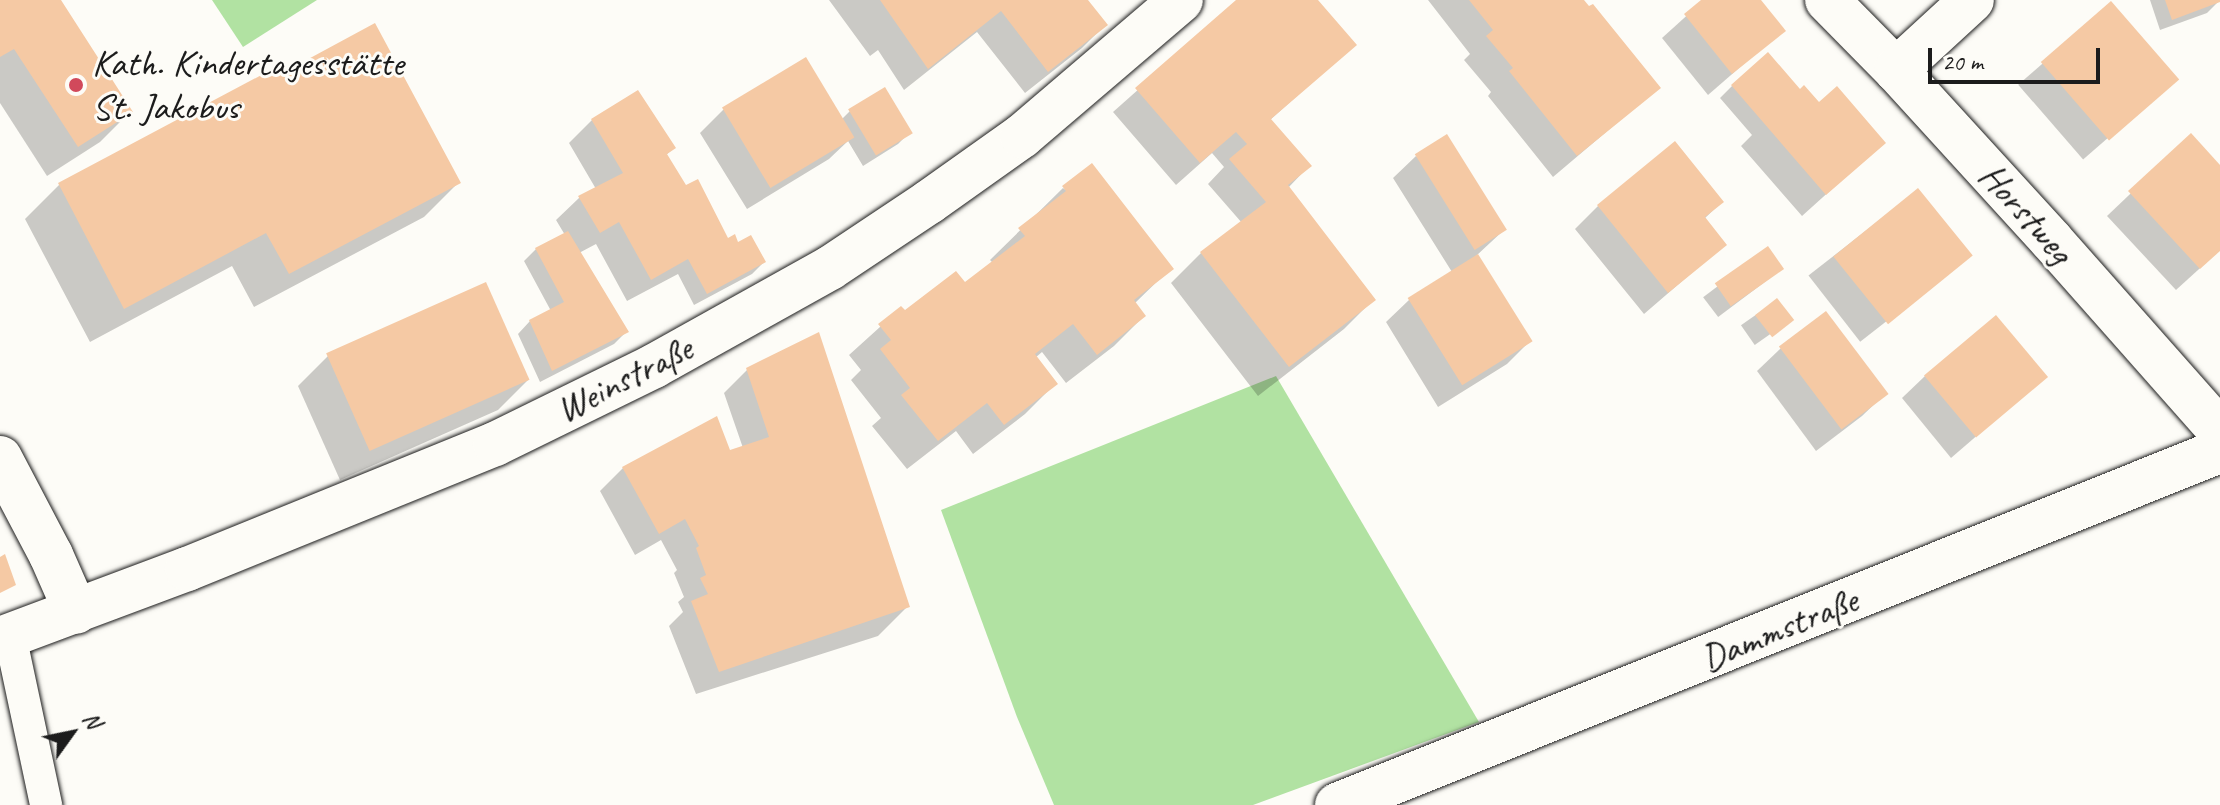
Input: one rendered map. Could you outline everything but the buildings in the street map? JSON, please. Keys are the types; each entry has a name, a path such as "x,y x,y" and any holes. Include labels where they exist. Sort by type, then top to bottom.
{"street":[{"name":"Weinstraße","path":"5,637 76,612 495,444 654,366 830,268 929,202 1022,136 1181,0"},
{"name":"Horstweg","path":"1827,0 1896,70 2220,431"},
{"path":"1896,70 1972,0"},
{"name":"Dammstraße","path":"1337,805 2220,451"},
{"path":"0,458 51,555 76,612"}],"lane":[{"path":"5,637 46,805"}],"green space":[{"path":"212,0 317,0 243,47"},
{"path":"1276,376 1479,722 1253,805 1054,805 1017,717 941,510"}],"place":[{"name":"Kath. Kindertagesstätte St. Jakobus","path":"76,85"}]}
